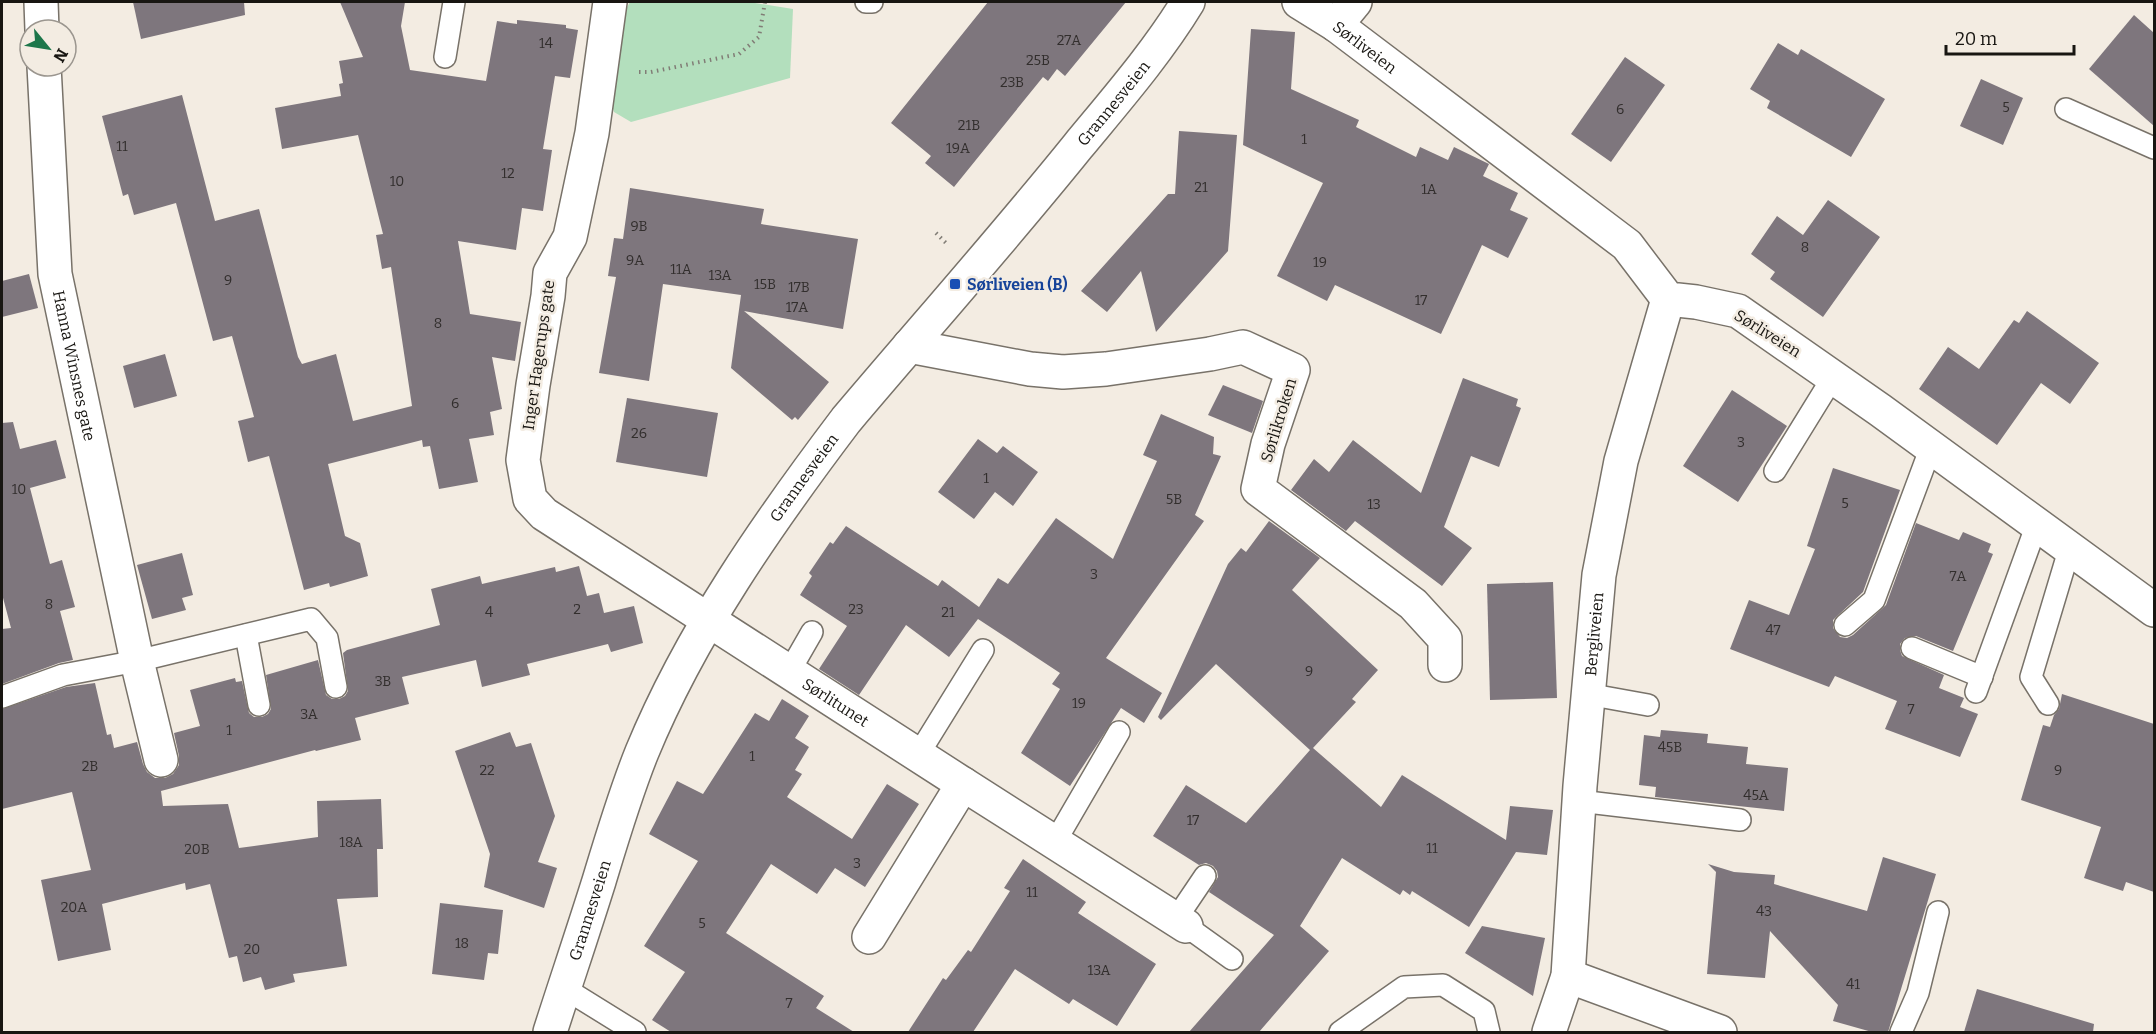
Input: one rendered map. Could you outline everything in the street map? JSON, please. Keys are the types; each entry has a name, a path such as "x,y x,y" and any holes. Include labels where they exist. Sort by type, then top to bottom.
{"street":[{"path":"41,2 42,18"},
{"name":"Inger Hagerups gate","path":"610,2 592,133 570,237 550,273 523,459 530,500 544,514 709,620"},
{"name":"Grannesveien","path":"550,1032 629,786 678,675 709,620 748,559 846,420 1111,106 1174,24 1188,2"},
{"name":"Sørliveien","path":"1299,2 1345,13 1627,245 1668,299 1738,310 2070,547 2154,610"},
{"name":"Hanna Winsnes gate","path":"45,78 55,274 137,661 161,760"},
{"name":"Bergliveien","path":"1549,1032 1568,976 1587,694 1599,575 1621,461 1668,299"},
{"name":"Sørlikroken","path":"909,346 1030,369 1063,372 1106,369 1201,356 1244,347 1293,370 1268,444 1258,489 1413,604 1444,639 1445,665"},
{"name":"Sørlitunet","path":"709,620 1181,922"},
{"path":"869,937 963,784"},
{"path":"1568,976 1720,1032"}],"lane":[{"path":"445,57 454,2"},
{"path":"866,2 872,2"},
{"path":"2066,109 2154,148"},
{"path":"1775,471 1833,377"},
{"path":"1845,625 1874,600 1876,580 1931,447"},
{"path":"1912,648 1979,685 2037,524"},
{"path":"2048,704 2031,677 2070,547"},
{"path":"2,697 63,675 137,661 311,619 327,638 336,687"},
{"path":"789,672 812,632"},
{"path":"246,635 259,705"},
{"path":"918,755 983,650"},
{"path":"1587,694 1648,705"},
{"path":"1055,842 1119,732"},
{"path":"1579,801 1740,819"},
{"path":"1205,876 1181,922 1232,959"},
{"path":"1901,1032 1918,993 1938,912"},
{"path":"1340,1032 1404,987 1443,985 1484,1011 1488,1032"},
{"path":"564,987 635,1032"}],"path":[{"path":"600,73 651,72 740,54 759,37 765,2"},
{"path":"936,233 944,240"}],"green space":[{"path":"630,2 749,2 793,9 790,78 631,122 614,112 609,96 620,20"}],"building":[{"path":"133,2 244,2 245,15 141,39"},
{"path":"340,2 405,2 401,26 410,70 486,81 497,21 517,24 517,20 566,25 566,28 578,30 570,78 555,76 543,149 552,150 543,211 522,208 516,250 458,241 470,314 521,322 515,361 492,357 502,409 490,412 494,435 469,439 478,482 439,489 430,446 423,447 422,440 328,464 345,536 360,543 368,576 330,587 329,583 304,590 269,456 248,462 238,421 254,417 232,336 213,341 176,203 134,215 128,194 123,196 102,116 182,95 215,221 259,209 298,357 302,364 336,354 353,421 412,406 391,267 382,269 376,235 383,234 358,135 282,149 275,108 341,96 339,84 343,83 339,61 363,57"},
{"path":"988,2 1126,2 1065,76 1057,69 1048,81 1043,77 954,187 925,163 931,156 891,123"},
{"path":"2134,15 2154,33 2154,126 2089,69"},
{"path":"1251,29 1295,32 1291,89 1359,120 1356,127 1416,157 1420,147 1448,160 1454,147 1489,164 1483,176 1518,193 1510,210 1528,218 1508,258 1482,245 1441,334 1335,285 1327,301 1277,276 1323,183 1243,145"},
{"path":"1778,43 1798,55 1801,49 1885,99 1851,157 1767,108 1770,101 1750,89"},
{"path":"1625,57 1665,85 1611,162 1571,134"},
{"path":"1981,79 2023,98 2003,145 1960,126"},
{"path":"1179,131 1237,135 1228,251 1156,332 1141,271 1107,312 1081,291 1168,194 1175,194"},
{"path":"630,188 764,209 761,224 858,239 843,329 744,311 829,382 798,420 795,417 792,420 731,368 741,295 663,284 649,381 599,373 616,277 608,276 614,238 623,239"},
{"path":"1828,200 1880,237 1823,317 1770,279 1775,272 1751,254 1777,216 1803,235"},
{"path":"29,274 38,308 2,317 2,281"},
{"path":"2027,311 2099,363 2070,404 2041,383 1997,445 1919,389 1948,347 1979,369 2014,320 2019,323"},
{"path":"165,354 177,396 134,408 123,366"},
{"path":"1463,378 1518,399 1516,406 1521,408 1499,467 1471,456 1444,527 1472,548 1442,586 1355,521 1346,531 1291,490 1314,459 1329,472 1353,440 1421,493"},
{"path":"1223,385 1263,401 1252,433 1208,415"},
{"path":"1732,390 1787,426 1738,502 1683,466"},
{"path":"627,398 718,413 707,477 616,462"},
{"path":"1161,414 1214,437 1213,454 1221,456 1195,515 1204,521 1106,658 1162,693 1144,723 1121,708 1070,786 1021,753 1060,689 1052,684 1060,673 978,619 949,657 906,625 859,695 819,669 847,626 800,595 812,576 809,573 830,542 833,544 846,526 938,586 942,580 979,607 998,578 1008,584 1056,518 1113,559 1157,461 1143,455"},
{"path":"13,422 20,449 56,440 66,478 30,488 50,564 62,560 75,607 60,611 73,660 2,684 2,629 11,628 2,594 2,423"},
{"path":"978,439 997,453 1003,446 1038,472 1013,506 995,492 974,519 938,492"},
{"path":"1833,468 1900,490 1863,592 1833,620 1833,628 1840,637 1847,638 1853,635 1886,605 1916,523 1959,540 1963,532 1991,544 1988,552 1993,554 1953,651 1916,636 1905,638 1900,644 1902,656 1944,675 1939,688 1964,698 1960,707 1978,714 1960,757 1885,729 1897,701 1835,676 1829,687 1730,649 1749,600 1789,615 1815,549 1807,546"},
{"path":"1269,521 1320,558 1292,590 1378,670 1352,699 1356,702 1313,748 1381,807 1402,775 1506,840 1510,806 1553,810 1547,855 1516,852 1469,927 1412,891 1410,895 1403,890 1400,895 1342,858 1300,926 1329,951 1259,1032 1189,1032 1274,935 1209,892 1218,877 1213,866 1206,863 1199,865 1153,836 1186,785 1246,823 1310,750 1216,664 1161,720 1158,717 1228,564 1241,548 1246,552"},
{"path":"182,553 193,595 182,598 186,610 152,619 137,565"},
{"path":"579,566 587,596 599,593 604,613 634,606 643,643 611,652 608,644 527,664 530,675 482,687 476,660 402,677 409,704 355,718 361,740 161,791 163,806 228,804 239,848 318,837 317,801 381,799 383,849 377,849 378,897 337,899 347,966 293,974 295,982 265,990 261,977 243,982 237,956 229,958 210,884 186,890 185,883 102,904 111,950 58,961 41,880 91,870 72,792 2,809 2,709 66,687 95,683 107,735 111,734 114,748 137,742 147,772 155,778 165,778 173,774 179,765 174,733 200,726 190,690 235,678 236,682 242,681 249,713 254,717 262,717 271,709 266,675 318,660 326,695 332,699 339,699 348,691 343,653 347,650 440,625 431,589 480,576 482,584 555,567 556,572"},
{"path":"1553,582 1557,698 1490,700 1487,584"},
{"path":"2062,694 2154,724 2154,892 2126,882 2123,891 2084,878 2101,827 2021,800 2043,725 2050,727 2059,709"},
{"path":"782,699 809,716 795,738 809,747 795,770 802,774 787,797 852,839 887,784 919,804 865,887 835,868 817,894 771,864 726,933 824,996 816,1008 854,1032 671,1032 652,1020 685,972 644,946 698,861 649,834 677,781 703,794 755,713 769,721"},
{"path":"1661,730 1708,734 1707,743 1748,747 1746,764 1788,768 1784,811 1655,797 1656,787 1639,785 1644,735 1660,737"},
{"path":"510,732 516,747 531,743 555,816 538,862 557,868 544,908 484,887 490,854 455,751"},
{"path":"1883,857 1936,874 1888,1032 1872,1032 1833,1021 1838,1005 1770,931 1765,978 1707,974 1716,872 1708,864 1734,872 1775,875 1774,884 1867,911"},
{"path":"1023,859 1086,902 1078,913 1156,964 1117,1026 1073,999 1069,1004 1015,969 973,1032 908,1032 943,978 946,980 968,950 971,952 1010,891 1004,888"},
{"path":"440,903 503,910 498,954 488,953 484,980 432,974"},
{"path":"1482,926 1545,938 1533,996 1465,953"},
{"path":"1977,989 2094,1024 2093,1032 1964,1032"}],"place":[{"name":"Sørliveien (B)","path":"955,284"}]}
